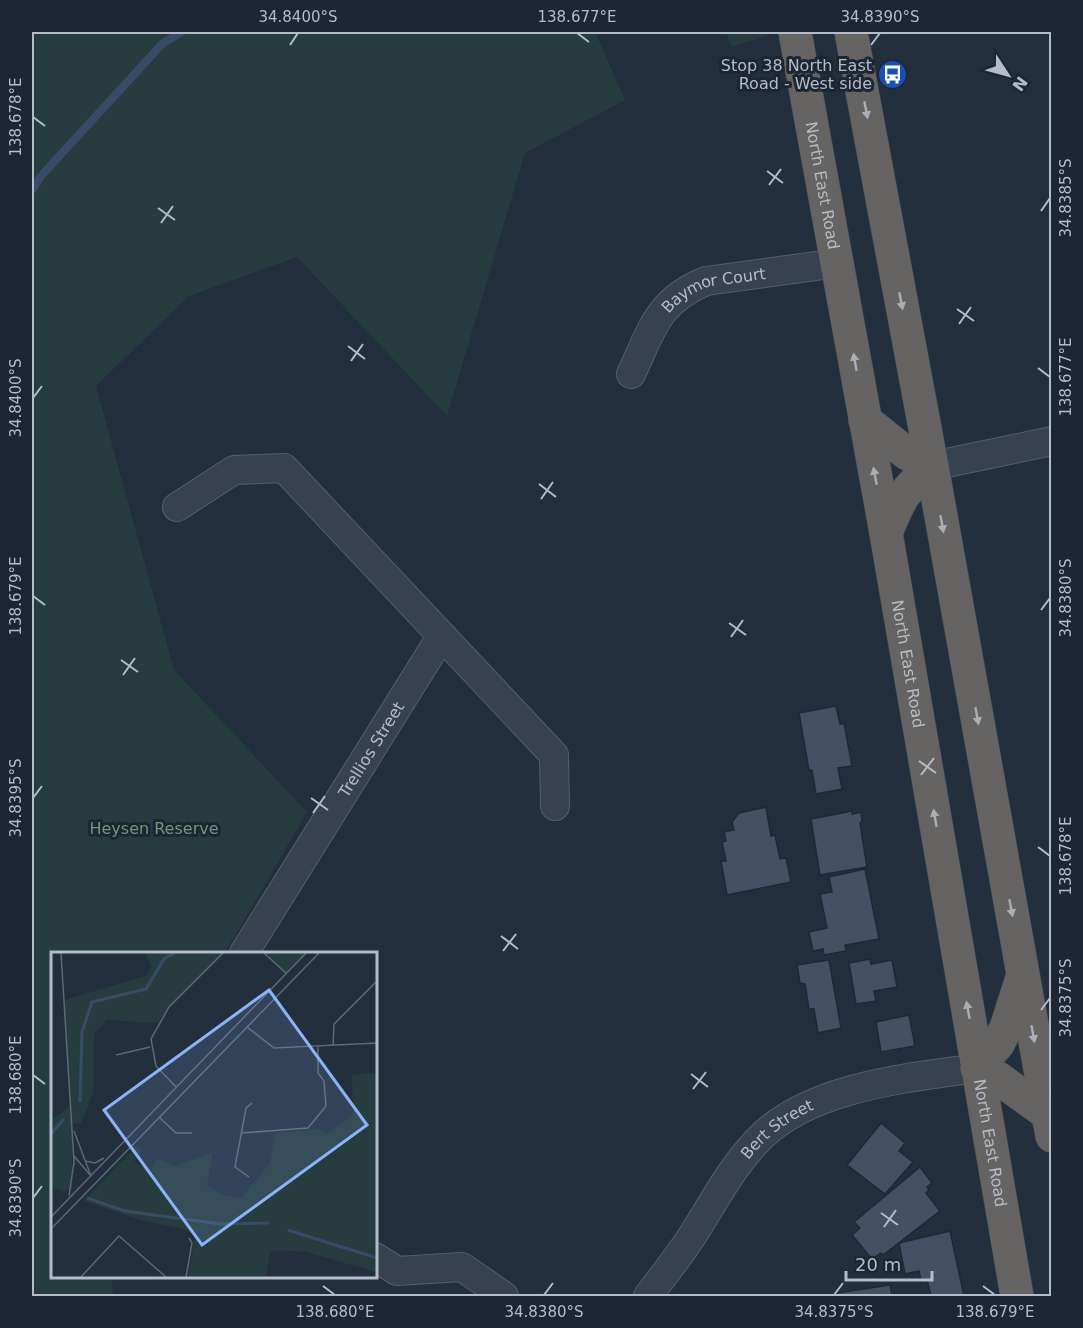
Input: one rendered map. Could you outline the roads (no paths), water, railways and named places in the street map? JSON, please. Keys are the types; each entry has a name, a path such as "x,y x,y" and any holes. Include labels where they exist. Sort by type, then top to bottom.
{"highway":[{"name":"North East Road","path":"795,32 886,533 1017,1296"},
{"path":"851,32 932,466 1050,1125"},
{"path":"865,420 906,453 932,466"},
{"path":"886,533 899,499 932,466"},
{"path":"1022,976 1006,1028 998,1044 977,1068 998,1078 1050,1125"}],"street":[{"name":"Baymor Court","path":"631,374 656,320 669,303 686,289 706,281 838,263"},
{"path":"932,466 1052,441"},
{"path":"177,507 234,470 284,468 554,755 555,806"},
{"name":"Trellios Street","path":"245,952 441,637"},
{"name":"Bert Street","path":"648,1296 693,1235 742,1157 762,1135 786,1117 811,1105 860,1089 977,1068"},
{"path":"376,1258 397,1271 462,1267 504,1296"}],"waterway":[{"path":"32,190 41,176 163,43 182,32"}],"place":[{"name":"Stop 38 North East Road - West side","path":"893,74"}],"park label":[{"name":"Heysen Reserve","path":"154,828"}]}
